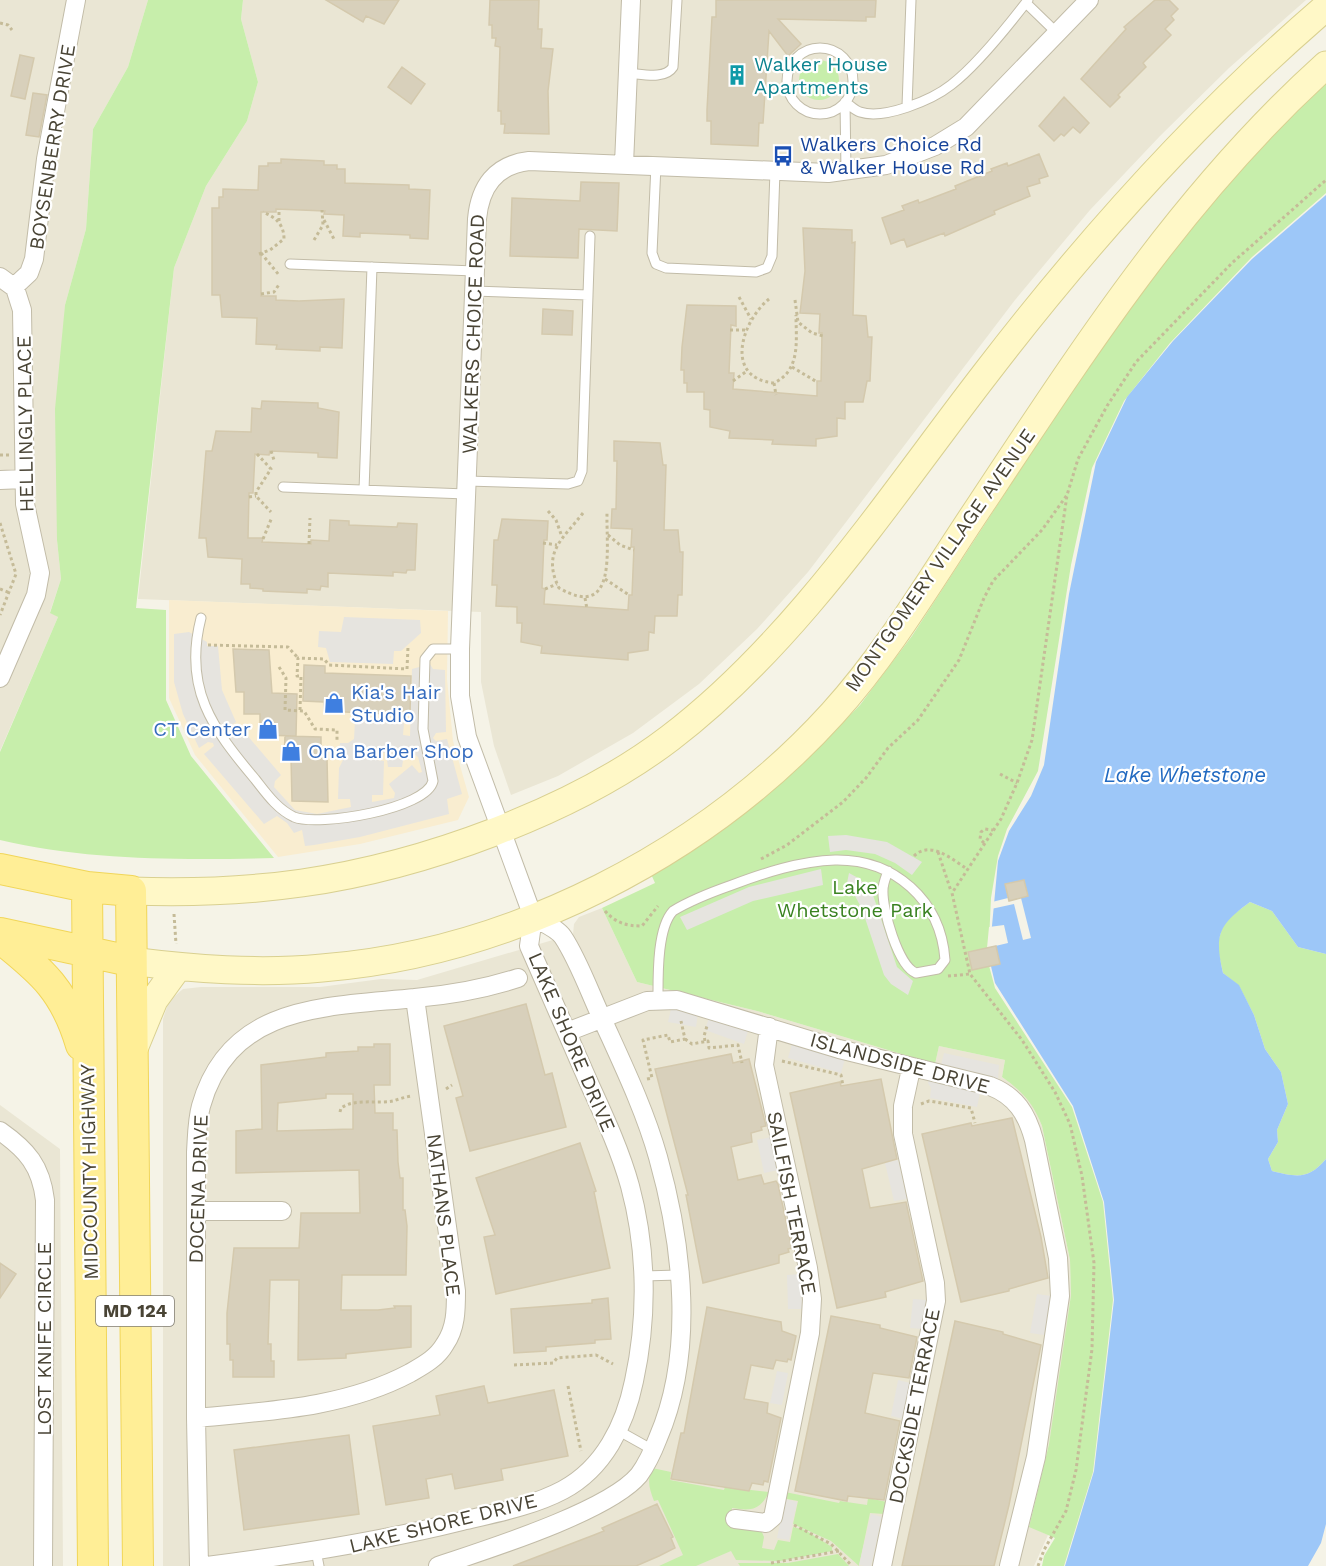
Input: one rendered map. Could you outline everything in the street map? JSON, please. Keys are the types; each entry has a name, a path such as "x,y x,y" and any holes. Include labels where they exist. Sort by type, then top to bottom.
{"main road":[{"path":"0,869 87,887 131,891 174,892 301,884 354,874 411,859 499,829 594,786 631,764 703,712 738,678 826,581 989,368 1098,234 1211,113 1326,7"},
{"name":"MONTGOMERY VILLAGE AVENUE","path":"0,933 87,954 130,961 178,960 274,971 357,964 453,944 533,917 601,889 651,862 697,831 783,763 835,712 904,620 1094,334 1178,220 1260,128 1326,65"},
{"name":"MIDCOUNTY HIGHWAY","path":"87,887 93,1566"},
{"name":"MD 124","path":"131,891 138,1566"},
{"name":"MD 124","path":"0,938 40,970 60,995 74,1022 88,1071"},
{"path":"131,1055 154,1000 178,960"}],"street":[{"name":"BOYSENBERRY DRIVE","path":"7,282 29,273 34,259 46,159 76,0"},
{"path":"624,164 631,0"},
{"name":"WALKERS CHOICE ROAD","path":"533,917 467,737 460,696 474,291 479,202 484,188 497,173 512,165 529,161 846,172 912,156 954,136 979,117 1089,0"},
{"name":"HELLINGLY PLACE","path":"0,678 40,585 39,562 27,520 24,479 22,310 7,282"},
{"path":"0,480 24,479"},
{"name":"LAKE SHORE DRIVE","path":"207,1566 318,1559 546,1498 581,1479 606,1451 619,1431 638,1364 644,1304 638,1223 630,1186 616,1144 529,946 533,917 562,935 631,1083 649,1128 663,1174 674,1229 679,1275 678,1367 669,1408 653,1450 638,1475 594,1505 491,1549 438,1566"},
{"name":"DOCENA DRIVE","path":"199,1566 196,1418 196,1152 200,1108 212,1077 230,1051 252,1032 283,1017 312,1008 476,990 518,978"},
{"name":"NATHANS PLACE","path":"196,1418 276,1410 359,1396 379,1389 425,1365 438,1355 446,1343 456,1315 456,1291 415,998"},
{"name":"ISLANDSIDE DRIVE","path":"567,1032 658,999 677,1000 911,1069 990,1086 1002,1091 1019,1104 1032,1130 1058,1258 1060,1296 1036,1457 1009,1566"},
{"name":"SAILFISH TERRACE","path":"735,1519 766,1523 773,1517 810,1333 812,1299 793,1191 765,1070 763,1052 769,1027"},
{"name":"DOCKSIDE TERRACE","path":"882,1566 936,1301 935,1283 905,1148 902,1112 911,1069"},
{"name":"LOST KNIFE CIRCLE","path":"0,1131 32,1156 39,1170 45,1200 43,1566"},
{"path":"196,1211 282,1211"}],"lane":[{"path":"628,73 661,75 670,72 673,67 677,0"},
{"path":"907,106 910,0"},
{"path":"845,102 866,113 907,106 933,96 955,82 1027,2 1057,33"},
{"path":"845,102 838,108 822,114 805,110 798,105 788,90 787,82 788,73 796,58 817,48 839,54 849,65 853,80 845,102 846,172"},
{"path":"656,165 652,253 656,264 666,268 756,272 767,268 772,256 775,171"},
{"path":"282,487 364,490 567,484 578,481 581,476 590,236"},
{"path":"290,264 475,271"},
{"path":"364,490 372,267"},
{"path":"474,291 588,295"},
{"path":"201,618 196,644 200,692 216,729 279,807 296,818 317,822 397,806 430,788 433,776 423,729 426,656 436,648 460,649"},
{"path":"658,999 658,974 664,927 671,913 742,881 812,863 843,860 888,871 916,890 934,918 945,960 943,966 935,971 916,973 909,970 902,960 883,894 888,871"},
{"path":"643,1276 679,1275"},
{"path":"619,1431 653,1450"}],"path":[{"path":"0,23 8,25 12,30"},
{"path":"952,893 993,830 1017,783 1032,740 1067,495 1078,459 1107,406 1136,362 1232,263 1326,180"},
{"path":"279,209 279,221 284,239 278,245 260,253 279,274"},
{"path":"321,210 335,241"},
{"path":"263,212 279,221"},
{"path":"315,240 321,232 324,219"},
{"path":"261,294 274,292 280,283"},
{"path":"739,297 750,319"},
{"path":"769,298 750,319 746,330 743,356 747,371 756,378 774,383 789,373 792,367 795,349 795,300"},
{"path":"796,315 804,328 823,336"},
{"path":"730,330 746,330"},
{"path":"792,367 817,382"},
{"path":"733,381 747,371"},
{"path":"774,383 776,395"},
{"path":"271,451 274,460"},
{"path":"256,496 256,492 271,470 257,454"},
{"path":"755,861 788,845 843,802 866,778 888,748 918,720 959,660 993,581 1042,530 1067,495"},
{"path":"249,497 256,496"},
{"path":"256,496 271,514 262,539"},
{"path":"548,511 556,520 562,537"},
{"path":"583,513 557,544 553,568 556,584 571,596 585,598 597,592 605,579 606,513"},
{"path":"309,544 310,518"},
{"path":"0,523 15,569 15,578 0,615"},
{"path":"607,533 620,545 634,550"},
{"path":"543,543 557,544"},
{"path":"605,579 629,595"},
{"path":"545,589 556,584"},
{"path":"0,589 10,593"},
{"path":"585,598 587,609"},
{"path":"196,644 288,647 298,658 297,676 301,676 300,711"},
{"path":"298,658 324,659 329,665 407,669 408,647"},
{"path":"279,668 286,678 285,710 304,711 315,729 337,730 337,740"},
{"path":"1000,774 1017,783"},
{"path":"984,843 980,840 981,832 985,829 993,830"},
{"path":"914,856 925,849 938,852 967,869"},
{"path":"938,852 952,893 970,974 1022,1041 1055,1092 1070,1124 1082,1176 1091,1242 1095,1311 1076,1470 1066,1511 1044,1550 1038,1566"},
{"path":"603,909 614,921 630,926 642,926 659,905"},
{"path":"174,913 178,960"},
{"path":"677,1000 685,1039 692,1044 708,1041 709,1048 738,1045 742,1064"},
{"path":"631,1083 652,1078 643,1040 668,1035 670,1042 685,1039"},
{"path":"765,1070 785,1060 841,1075 843,1086"},
{"path":"340,1112 344,1105 360,1104 365,1101 392,1101 402,1097"},
{"path":"902,1112 929,1101 971,1108 975,1123"},
{"path":"514,1365 554,1363 557,1358 596,1355 613,1364"},
{"path":"568,1386 581,1451"},
{"path":"794,1525 818,1536 839,1551 852,1566"},
{"path":"771,1563 839,1551"}],"shaded area":[{"path":"0,0 148,0 128,67 93,129 86,229 65,305 57,540 61,579 50,612 58,617 0,751"},
{"path":"243,0 1306,0 1229,68 1090,210 1015,300 808,572 757,629 699,684 633,733 558,776 511,795 494,746 481,682 481,612 138,599 174,268 206,186 247,121 258,82 241,19"},
{"path":"169,600 448,611 447,679 453,741 469,797 458,820 360,844 278,857 195,755 169,698"},
{"path":"344,617 420,620 421,633 401,651 394,651 393,664 330,662 326,648 318,647 319,631 341,632"},
{"path":"189,632 207,642 207,646 218,646 222,690 236,722 228,728 228,733 232,735 241,728 281,775 275,781 274,787 295,810 317,814 351,807 350,799 338,799 339,768 343,760 339,756 340,743 348,743 354,739 355,721 404,723 403,735 410,736 412,669 430,664 433,669 445,670 446,732 436,733 433,738 436,741 447,739 462,794 447,799 449,814 360,837 314,845 305,846 302,830 294,833 287,823 277,816 264,824 204,754 214,746 213,743 208,742 199,748 183,714 174,682 174,634","holes":["374,752 386,753 388,767 402,767 404,754 414,754 418,757 422,772 419,773 412,765 389,784 395,793 394,798 372,802 372,795 383,795 384,761 370,759"]},
{"path":"846,835 887,842 922,862 912,875 895,863 875,854 846,850 830,852 828,836"},
{"path":"821,869 823,885 753,901 687,930 680,917 749,887"},
{"path":"849,873 860,879 873,895 897,967 913,981 908,995 891,984 884,975 862,909 855,896 846,888"},
{"path":"602,908 637,982 757,1011 935,1064 939,1046 1005,1060 1002,1077 1019,1089 1034,1106 1042,1126 1070,1260 1071,1295 1060,1380 1049,1444 1029,1526 1048,1535 1034,1566 163,1566 163,1019 169,1001 183,989 201,987 320,987 381,979 417,980 573,934 574,924 579,917"},
{"path":"671,1009 698,1014 696,1027 668,1022"},
{"path":"709,1018 748,1031 744,1044 705,1030"},
{"path":"792,1044 845,1059 841,1073 788,1058"},
{"path":"944,1053 999,1065 998,1080 980,1093 977,1107 930,1098 931,1088 928,1083 932,1067 941,1065"},
{"path":"0,1105 60,1149 63,1566 0,1566"},
{"path":"771,1137 778,1170 764,1173 757,1140"},
{"path":"898,1160 907,1199 894,1201 885,1163"},
{"path":"801,1274 802,1309 788,1309 787,1275"},
{"path":"1037,1294 1051,1296 1044,1335 1030,1333"},
{"path":"913,1299 926,1300 923,1329 910,1328"},
{"path":"777,1371 788,1373 782,1405 770,1403"},
{"path":"898,1380 910,1383 903,1419 891,1416"},
{"path":"785,1499 797,1502 789,1540 777,1538"},
{"path":"871,1514 882,1517 871,1566 859,1565"}],"green space":[{"path":"148,0 243,0 241,19 258,82 247,121 206,186 174,268 136,608 166,610 166,700 191,756 274,858 137,858 68,852 0,840 0,752 58,617 50,613 61,579 57,540 55,409 65,305 86,229 93,129 128,67"},
{"path":"819,60 833,66 839,80 833,94 819,100 805,94 799,80 805,66"},
{"name":"Lake Whetstone Park","path":"1326,80 1326,193 1252,257 1170,343 1124,401 1092,468 1071,565 1038,771 1007,829 998,856 991,898 988,962 995,988 1072,1107 1103,1202 1113,1300 1093,1472 1064,1566 1042,1566 1044,1556 1055,1538 1029,1527 1049,1444 1071,1295 1070,1260 1042,1126 1026,1098 1002,1077 1005,1060 939,1046 935,1064 757,1011 637,982 602,908 655,883 651,874 702,844 760,801 811,755 860,705 912,636 1114,326 1230,178"},
{"path":"1250,902 1272,911 1298,947 1326,954 1326,1159 1308,1174 1288,1175 1272,1171 1268,1159 1278,1142 1277,1130 1288,1104 1281,1072 1265,1049 1254,1015 1239,986 1223,973 1219,955 1218,942 1223,925 1227,919"},
{"path":"652,1468 671,1472 670,1480 724,1490 725,1487 769,1492 762,1503 754,1508 732,1508 730,1522 761,1530 764,1537 762,1548 774,1550 778,1540 790,1542 793,1527 805,1530 832,1547 832,1551 780,1561 736,1560 731,1551 696,1566 659,1566 683,1555 658,1500 654,1501 652,1496 649,1481"},
{"path":"785,1492 839,1503 840,1501 867,1505 868,1498 887,1502 884,1514 870,1513 859,1566 831,1541 793,1524 798,1501 787,1499"},
{"path":"838,1554 849,1566 740,1566 738,1563 788,1563"}],"water":[{"name":"Lake Whetstone","path":"1326,195 1326,954 1298,947 1272,911 1250,902 1225,924 1219,939 1219,949 1223,973 1239,985 1254,1015 1265,1049 1281,1072 1288,1104 1277,1130 1278,1142 1268,1159 1272,1171 1288,1175 1308,1174 1326,1159 1326,1524 1321,1543 1308,1566 1065,1566 1094,1471 1114,1300 1104,1202 1073,1106 995,983 989,958 998,861 1009,831 1031,796 1044,765 1069,594 1096,462 1127,397 1173,341 1252,259"}],"pier":[{"path":"1024,880 1028,896 1021,898 1031,938 1023,940 1014,904 991,909 992,902 1008,898 1005,884"},
{"path":"1004,925 1008,943 987,948 989,927"}],"building":[{"path":"326,0 399,0 384,24 366,16 363,22"},
{"path":"490,0 539,0 538,29 542,29 541,48 553,49 548,91 549,134 504,133 505,124 501,124 501,111 498,111 500,47 495,46 496,38 492,38 492,25 489,25"},
{"name":"Walker House Apartments","path":"716,0 876,0 875,17 866,17 866,21 778,19 801,44 788,56 769,31 763,123 759,123 758,146 711,144 711,121 707,121 707,110 712,17 716,17"},
{"path":"1155,0 1169,0 1178,9 1171,16 1174,20 1165,29 1171,35 1143,63 1146,67 1118,95 1120,97 1110,107 1081,79 1126,29 1124,27"},
{"path":"20,55 34,58 25,99 11,96"},
{"path":"402,67 425,84 411,104 388,87"},
{"path":"33,93 47,95 39,137 26,135"},
{"path":"1064,97 1089,123 1080,133 1073,127 1064,136 1061,134 1054,141 1039,126"},
{"path":"1039,154 1048,176 1039,179 1040,183 1027,187 1030,196 945,236 944,233 907,247 904,239 891,244 882,218 904,210 902,206 918,200 919,203 956,189 955,186 992,171 991,169 1007,163 1008,166"},
{"path":"281,159 324,161 324,165 337,165 337,169 345,169 345,183 409,185 409,189 430,190 428,239 410,238 410,235 360,233 360,237 343,236 344,215 324,214 325,211 276,209 276,212 261,212 261,296 276,296 276,300 299,301 344,299 342,348 320,347 320,351 276,349 277,345 256,344 257,318 222,317 220,295 212,295 212,208 219,208 219,197 223,197 223,189 258,190 259,166 281,163"},
{"path":"581,182 619,183 617,231 579,229 578,258 510,256 512,198 580,201"},
{"path":"803,228 852,230 852,243 855,242 853,315 866,316 868,337 872,337 870,381 867,381 863,402 845,402 845,419 837,418 837,436 816,439 816,446 772,444 773,440 729,438 730,431 710,427 710,410 704,409 704,392 687,392 687,383 684,383 684,370 681,370 687,305 736,306 736,326 731,325 729,373 734,373 733,389 817,396 817,381 821,381 822,333 819,333 820,314 800,313 805,271"},
{"path":"543,309 573,311 572,335 542,334"},
{"path":"262,401 318,403 318,408 339,412 337,458 318,457 318,453 270,451 269,455 255,454 253,493 249,493 248,538 263,538 262,542 311,544 311,540 329,541 330,520 349,521 349,525 397,527 398,523 417,524 415,570 407,570 406,573 393,572 393,576 328,573 328,587 321,586 320,590 307,589 307,593 263,591 263,589 250,588 250,584 241,584 242,559 208,557 206,538 199,538 206,451 212,451 216,431 251,432 252,408 261,409"},
{"path":"614,441 660,443 663,465 666,465 664,530 678,530 680,552 683,552 682,595 678,595 677,616 655,616 654,633 649,632 648,650 628,653 628,660 541,653 542,646 521,642 522,623 517,623 517,607 496,606 497,585 492,585 494,540 498,540 502,519 548,521 547,540 544,540 542,588 545,589 544,604 628,610 629,595 632,595 634,547 631,547 632,529 611,528 612,509 616,509 617,461 614,461"},
{"path":"233,649 269,650 272,693 297,694 296,736 260,735 260,714 244,714 244,692 236,692"},
{"path":"304,665 325,666 325,673 411,676 410,712 388,711 388,714 324,711 324,702 303,701"},
{"path":"285,736 321,737 321,758 327,758 328,802 292,801 291,758 284,757"},
{"path":"1024,880 1028,896 1009,901 1005,884"},
{"path":"996,946 1000,964 972,970 968,952"},
{"path":"526,1004 545,1075 552,1073 566,1127 470,1151 456,1098 463,1096 444,1026"},
{"path":"374,1044 390,1044 390,1085 374,1085 375,1113 393,1113 393,1130 397,1130 400,1178 403,1178 403,1210 405,1210 407,1226 406,1275 342,1275 341,1310 378,1310 395,1308 394,1306 411,1306 411,1347 346,1354 346,1358 298,1360 299,1280 270,1280 268,1344 271,1344 274,1377 233,1377 233,1360 230,1360 230,1344 227,1344 227,1313 234,1248 299,1248 301,1213 360,1213 359,1170 236,1173 236,1131 262,1129 261,1065 326,1057 326,1053 358,1051 358,1047 374,1047","holes":["326,1094 353,1094 353,1129 277,1131 278,1103 326,1098"]},
{"path":"731,1054 733,1063 749,1059 766,1126 761,1127 762,1130 751,1133 752,1142 731,1147 738,1180 761,1175 764,1184 776,1181 792,1248 788,1249 789,1252 779,1255 779,1263 703,1283 686,1195 688,1195 655,1069"},
{"path":"881,1079 897,1159 862,1169 870,1208 906,1202 923,1281 885,1292 886,1297 837,1308 790,1093 840,1082 841,1086"},
{"path":"1012,1118 1041,1237 1048,1278 1009,1289 1009,1291 961,1302 922,1134 971,1123 972,1126"},
{"path":"580,1143 596,1191 594,1192 610,1268 496,1294 484,1237 495,1235 476,1178"},
{"path":"0,1263 16,1274 0,1298"},
{"path":"608,1298 611,1339 595,1340 595,1343 546,1347 546,1351 514,1353 511,1309 592,1303 592,1300"},
{"path":"707,1307 781,1322 782,1331 796,1336 791,1360 788,1359 787,1362 776,1360 773,1369 751,1365 744,1399 768,1403 767,1413 781,1418 768,1482 764,1481 763,1485 752,1483 749,1491 671,1479 681,1433 684,1433"},
{"path":"831,1316 880,1325 880,1328 917,1337 909,1378 873,1373 865,1413 900,1421 884,1500 848,1496 847,1501 795,1491"},
{"path":"955,1321 1003,1332 1003,1334 1041,1345 1009,1505 994,1566 902,1566"},
{"path":"484,1386 488,1403 554,1390 568,1456 501,1469 503,1480 455,1489 452,1474 426,1479 429,1498 386,1505 373,1426 440,1415 436,1396"},
{"path":"349,1435 359,1514 244,1530 234,1450"},
{"path":"657,1504 673,1537 671,1538 675,1548 636,1566 513,1566 604,1531 602,1528"}],"place":[{"name":"Walker House Apartments","path":"737,75"},
{"name":"Walkers Choice Rd & Walker House Rd","path":"783,156"},
{"name":"Kia's Hair Studio","path":"334,703"},
{"name":"CT Center","path":"268,729"},
{"name":"Ona Barber Shop","path":"291,751"}]}
